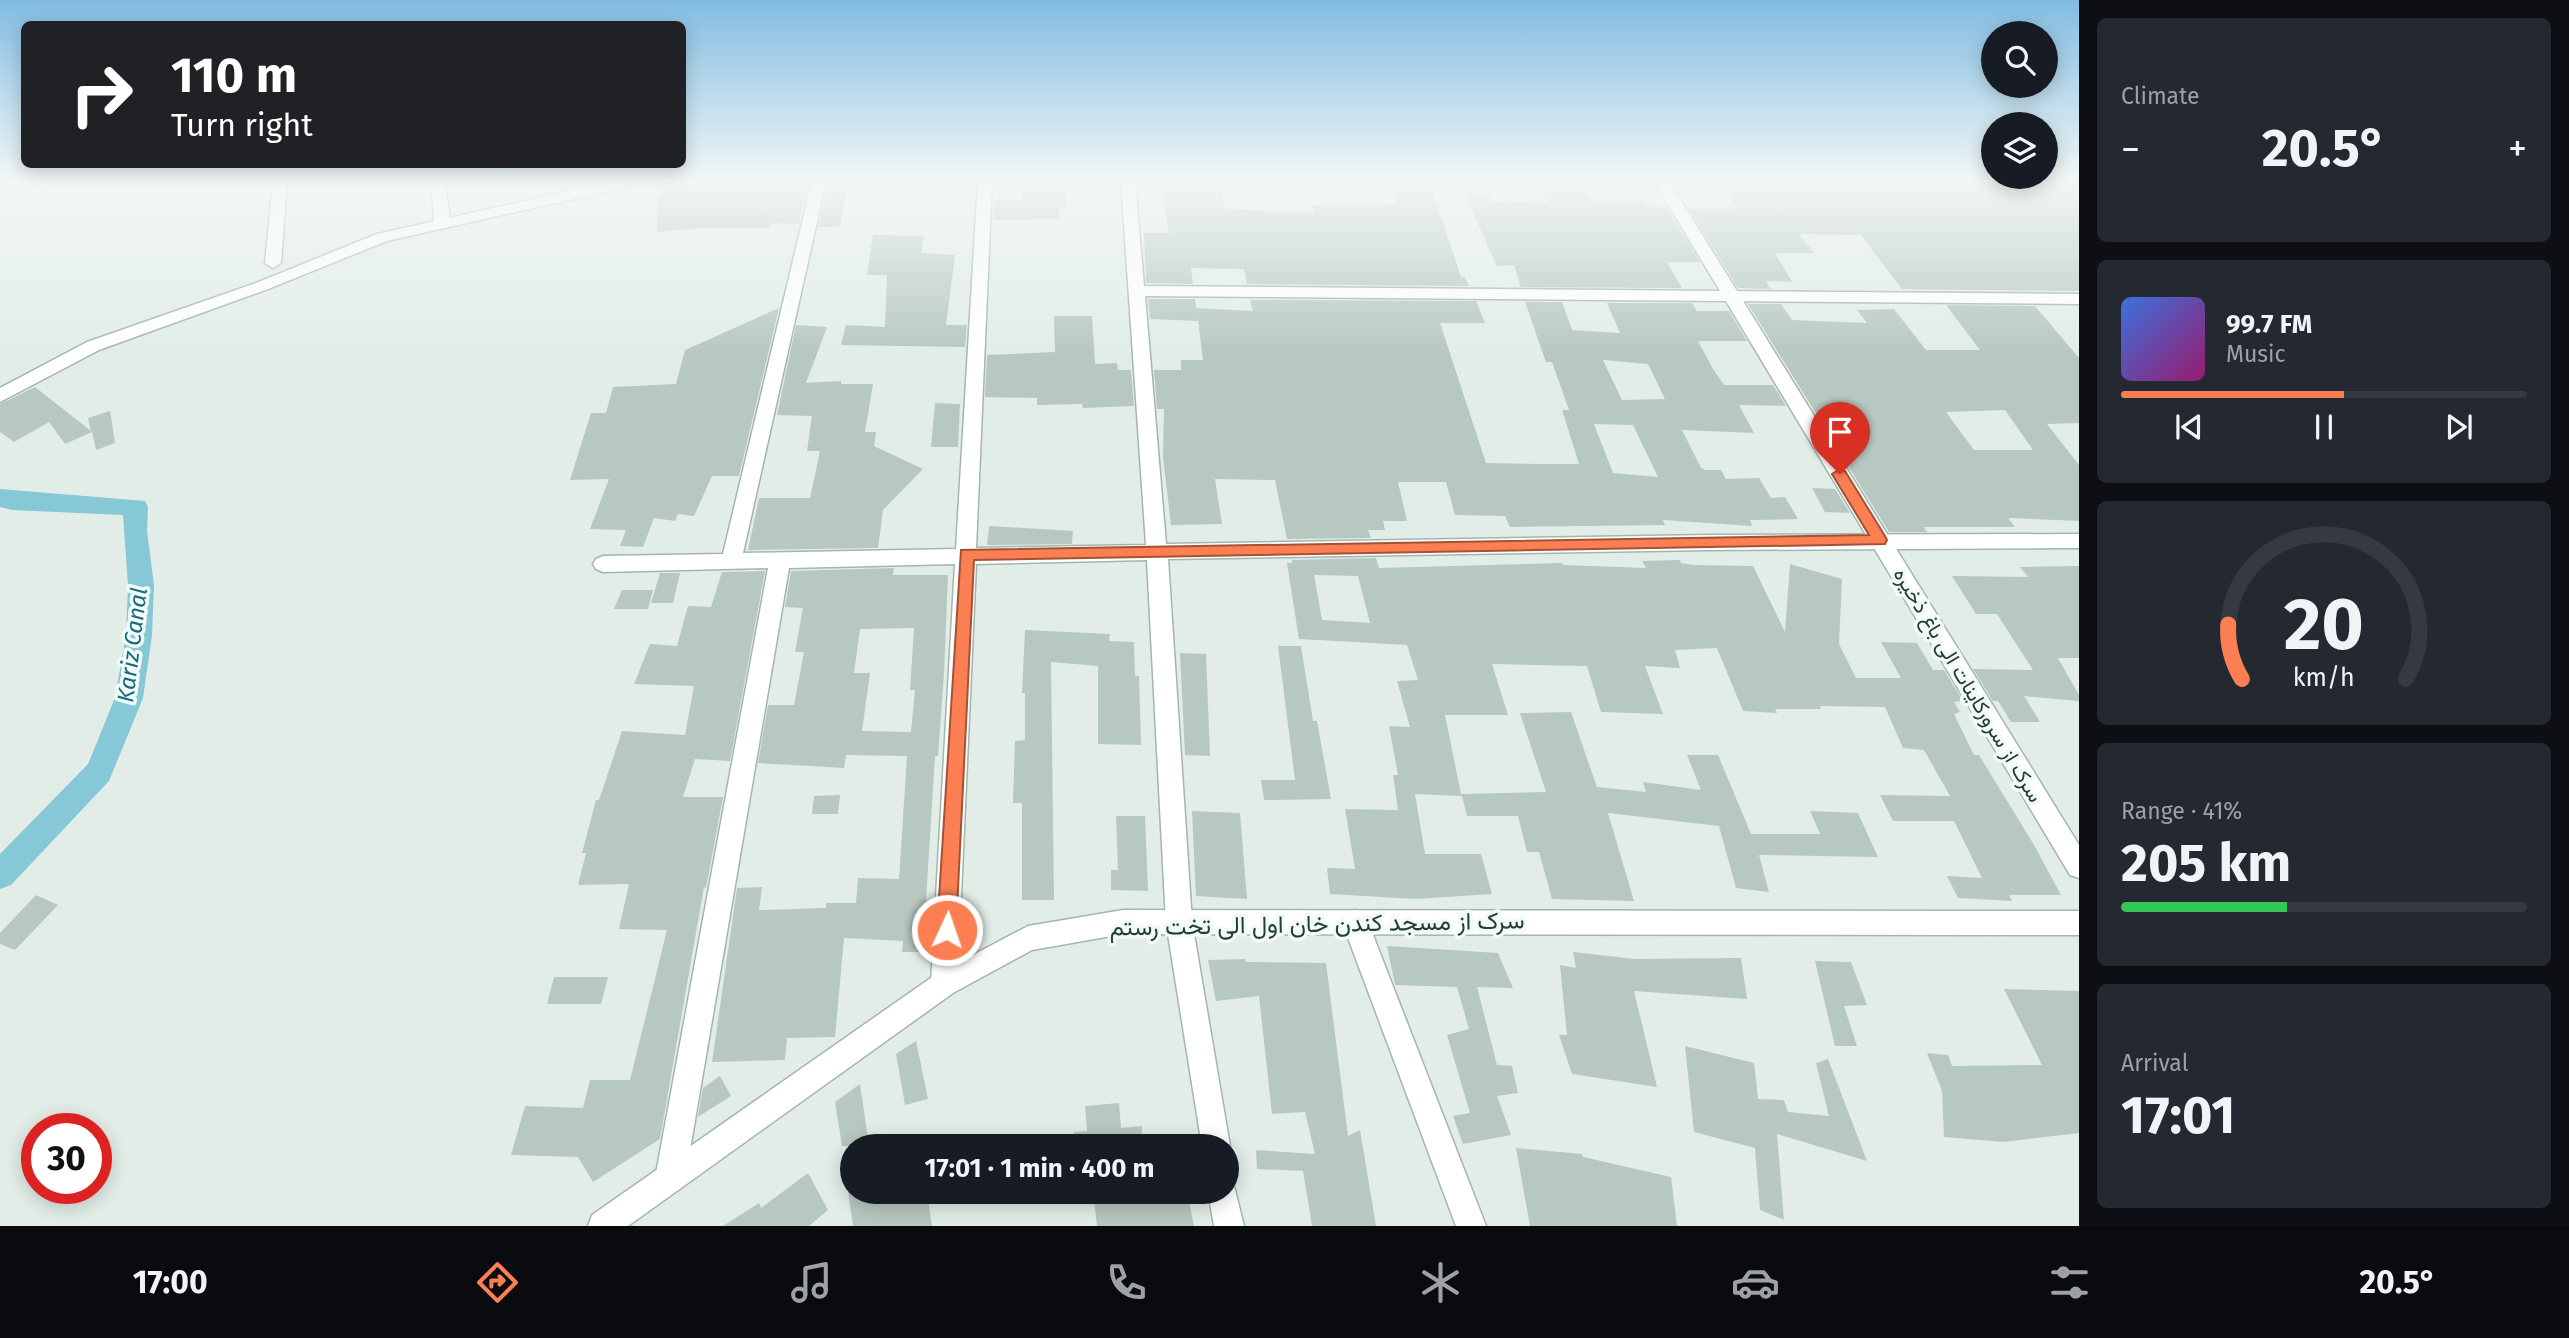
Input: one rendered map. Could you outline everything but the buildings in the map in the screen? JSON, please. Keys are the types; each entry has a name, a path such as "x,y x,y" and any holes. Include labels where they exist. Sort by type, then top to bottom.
{"street":[{"path":"273,263 275,238"},
{"path":"0,396 93,346 262,286 379,238"},
{"path":"730,561 806,238"},
{"path":"944,984 982,238"},
{"path":"1132,238 1157,552 1179,922 1214,1134"},
{"name":"سرک از سرورکاینات الی باغ ذخیره","path":"1696,238 2079,867"},
{"path":"1135,291 2079,299"},
{"path":"603,564 966,554 1880,540 2079,541"},
{"path":"670,1179 780,560"},
{"name":"سرک از مسجد کندن خان اول الی تخت رستم","path":"603,1226 944,984 1028,937 1123,922 2079,923"},
{"path":"1355,922 1471,1226"},
{"path":"1225,1204 1229,1226"}],"waterway":[{"name":"Kariz Canal","path":"0,498 12,501 136,507 135,531 141,585 139,635 129,698 99,772 0,875"}],"route":[{"path":"947,930 966,554 1880,540 1840,474"}]}
